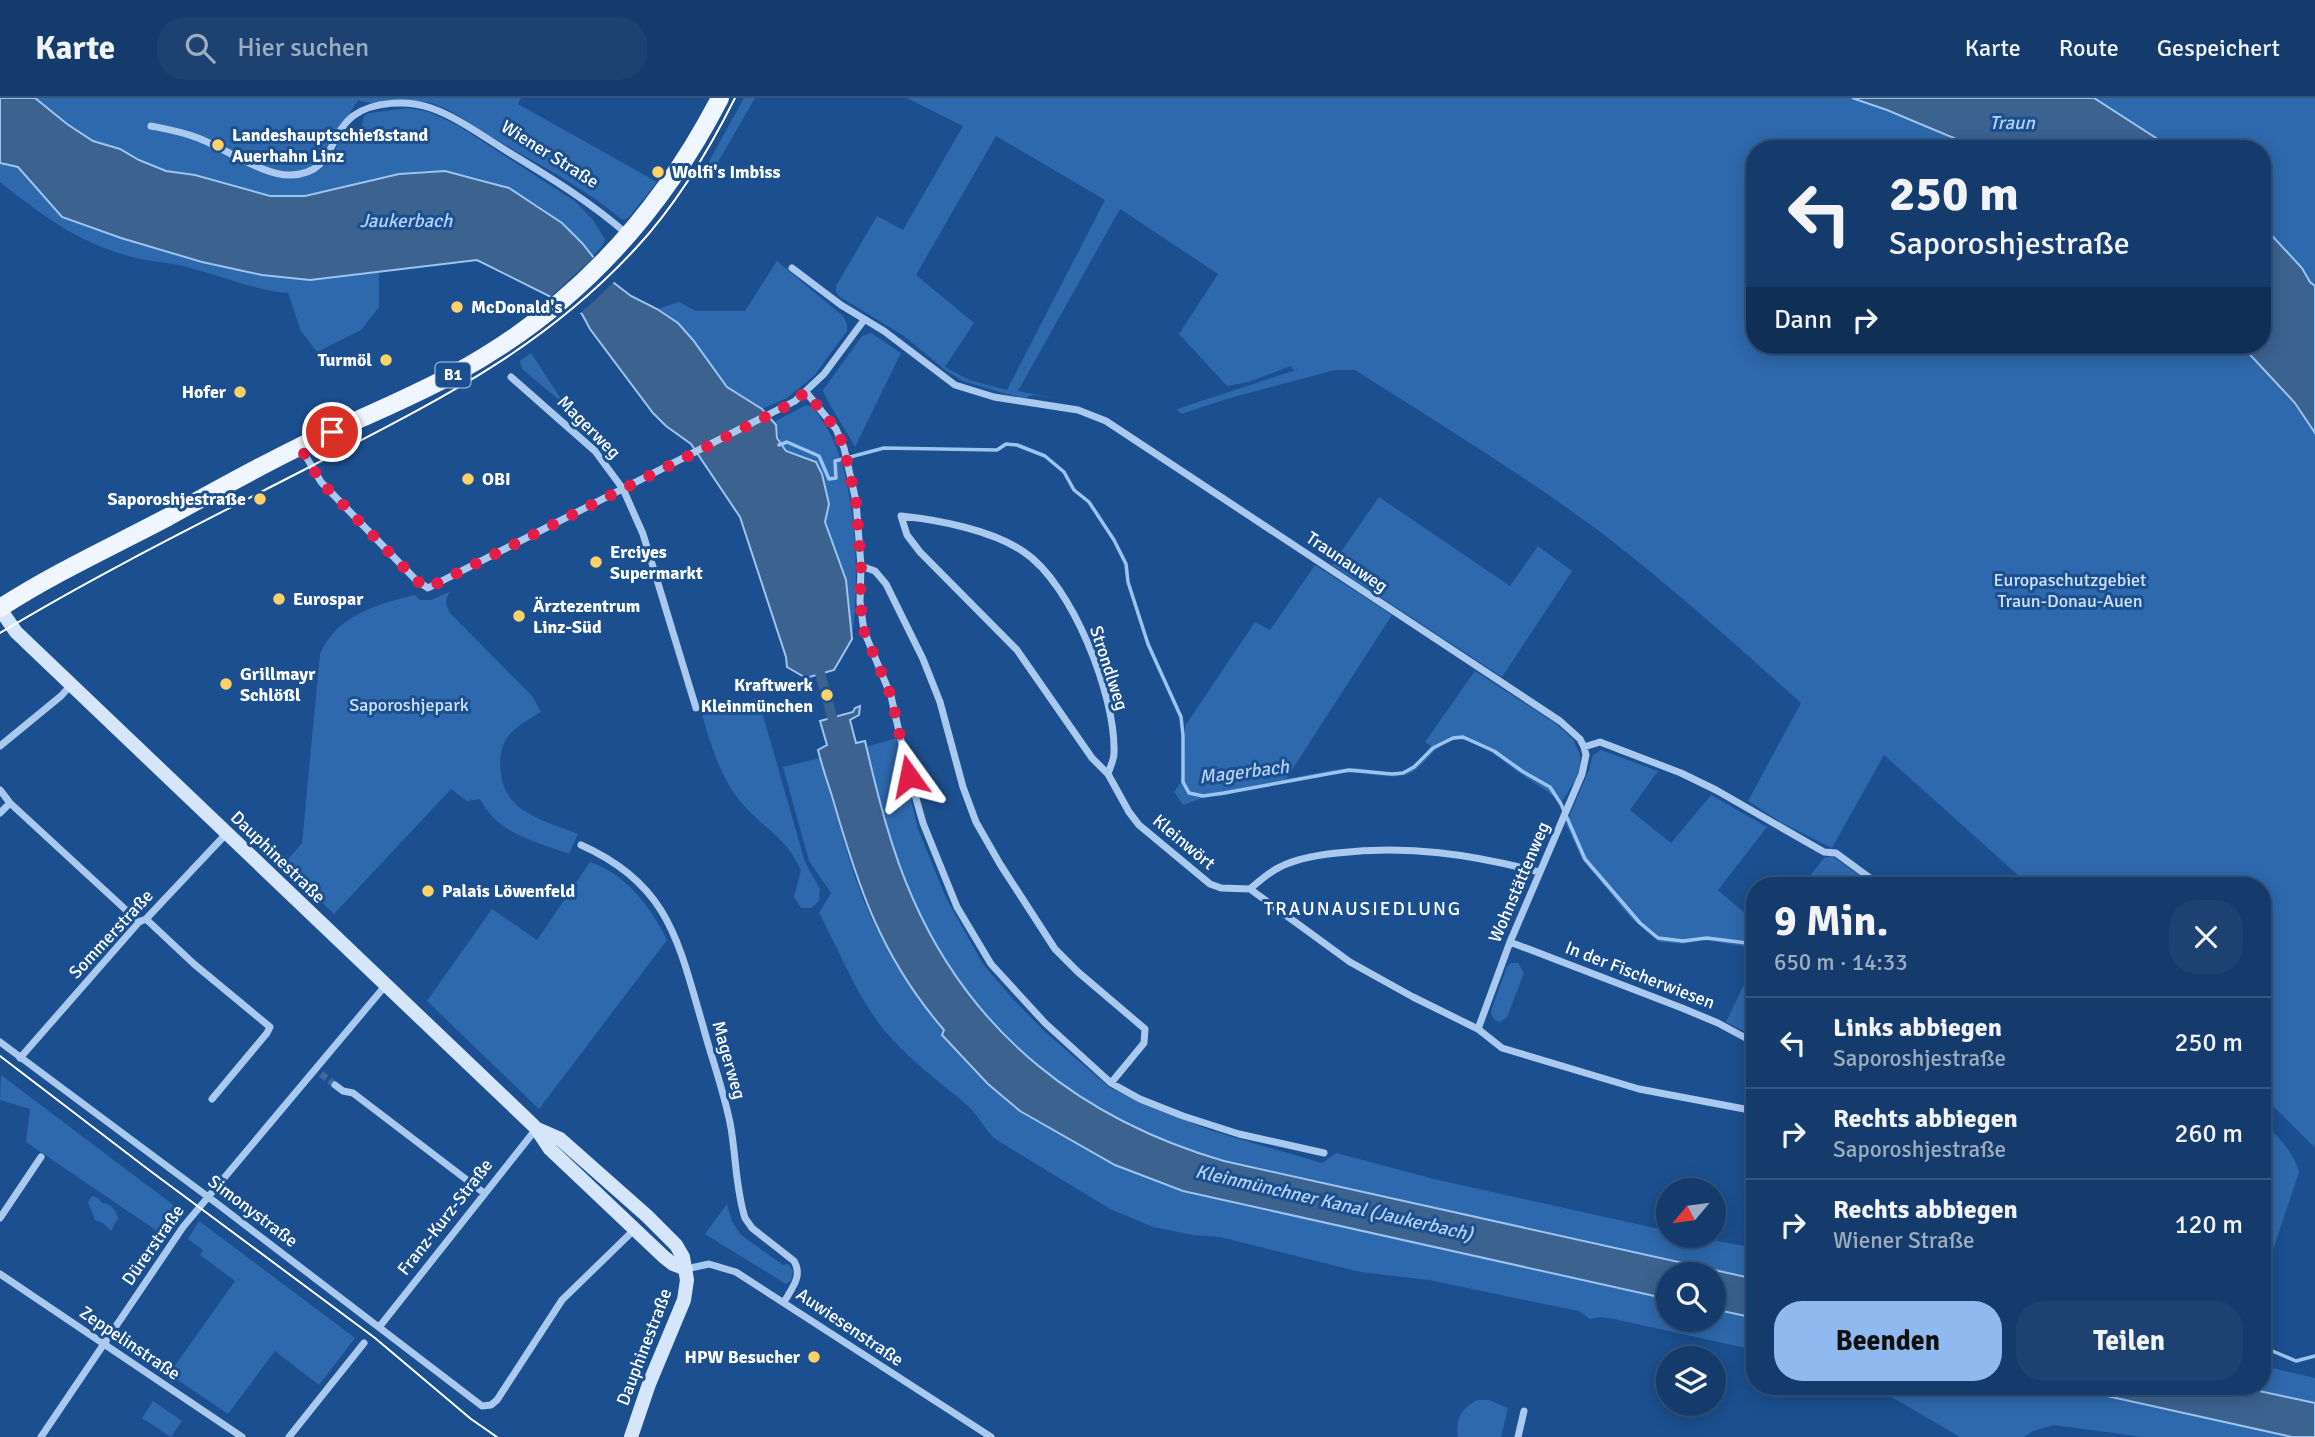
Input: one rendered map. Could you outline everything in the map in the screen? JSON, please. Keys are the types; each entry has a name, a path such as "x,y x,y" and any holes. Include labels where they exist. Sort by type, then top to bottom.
{"main road":[{"name":"B1","path":"0,608 79,562 300,447 454,375 507,343 552,309 604,263 629,235 656,203 685,161 720,98"},
{"name":"Dauphinestraße","path":"0,608 16,632 536,1128 550,1149 664,1257 686,1269"},
{"name":"Dauphinestraße","path":"536,1128 560,1139 647,1216 677,1245 683,1257 687,1287 684,1300 649,1384 631,1437"}],"street":[{"name":"Wiener Straße","path":"151,126 194,136 266,170 288,175 304,174 326,159 353,116 366,109 397,103 418,105 461,122 569,189 629,235"},
{"name":"Traunauweg","path":"792,268 864,320 884,331 956,385 994,397 1078,410 1106,421 1560,721 1580,739 1584,747"},
{"path":"300,447 321,482 417,581 428,588 783,408 806,392 824,374 864,320"},
{"name":"Magerweg","path":"511,377 595,451 623,489 643,534 696,708"},
{"path":"806,392 836,429 844,448 856,501 861,566 860,602 864,631 891,696 923,823 957,907 977,943 1006,983 1111,1083 1140,1099 1183,1116 1239,1134 1324,1153"},
{"name":"Kleinwört","path":"901,516 907,535 920,552 1017,650 1092,758 1108,774 1139,825 1210,884 1221,888 1250,889"},
{"name":"Strondlweg","path":"901,516 999,537 1039,563 1049,574 1086,636 1099,673 1113,739 1114,755 1108,774"},
{"path":"861,566 875,571 886,584 923,659 940,702 963,787 976,822 1000,864 1055,949 1145,1030 1144,1043 1111,1083"},
{"path":"0,746 71,685"},
{"path":"1584,747 1600,742 1681,773 1727,796 1824,852 1836,853 1869,877"},
{"name":"Wohnstättenweg","path":"1478,1029 1510,942 1585,765 1584,747"},
{"path":"0,790 10,803 142,921 270,1027 212,1099"},
{"path":"0,813 10,803"},
{"name":"Sommerstraße","path":"20,1058 142,921 226,834"},
{"name":"Magerweg","path":"581,845 602,854 634,877 662,909 671,925 727,1112 745,1218 752,1228 794,1261 797,1267 796,1282 784,1302"},
{"path":"1539,873 1466,855 1436,851 1369,850 1328,854 1288,863 1269,873 1250,889 1350,962 1478,1029 1502,1048 1575,1071 1671,1096 1746,1109"},
{"name":"In der Fischerwiesen","path":"1510,942 1682,1008 1746,1038"},
{"name":"Dürerstraße","path":"41,1437 183,1227 385,986"},
{"name":"Simonystraße","path":"0,1042 380,1326 477,1404 486,1406 497,1400 562,1300 636,1229"},
{"path":"314,1068 321,1074"},
{"path":"335,1085 343,1091 353,1093 484,1193"},
{"name":"Franz-Kurz-Straße","path":"380,1326 536,1128"},
{"path":"0,1219 41,1157"},
{"name":"Auwiesenstraße","path":"686,1269 709,1264 730,1268 991,1437"},
{"name":"Zeppelinstraße","path":"0,1274 242,1437"},
{"path":"289,1437 364,1343"},
{"path":"1518,1437 1524,1411"}],"green space":[{"path":"35,98 521,98 518,104 657,182 624,220 576,186 441,106 412,101 372,103 358,100 314,172 327,163 344,137 357,131 364,116 369,113 408,108 429,112 459,126 576,202 593,220 605,239 592,257 575,236 554,217 506,188 480,179 425,171 397,174 304,195 264,195 205,177 164,170 121,149 94,141"},
{"path":"744,98 755,98 711,174 703,178 701,176"},
{"name":"Europaschutzgebiet Traun-Donau-Auen","path":"907,98 2315,98 2315,1148 2271,1104 2271,877 2020,877 1884,755 1832,848 1782,823 1748,801 1801,703 1654,575 1543,491 1355,370 1335,370 1181,414 1177,409 1299,369 1293,370 1291,366 1249,382 1227,386 1179,334 1218,274 1120,209 1018,391 1054,398 1033,395 1025,398 963,381 904,336 836,292 836,286 877,216 903,230 963,126","holes":["996,136 1105,200 1007,390 969,380 945,367 974,323 916,275"]},
{"path":"0,163 18,167 62,217 202,262 262,275 310,280 379,273 379,307 361,330 317,352 301,331 288,293 253,287 187,267 136,258 97,245 48,218 0,182"},
{"path":"777,261 843,316 847,331 814,376 787,398 762,409 727,388 678,323 657,309 679,302 696,311 745,311"},
{"path":"871,333 901,353 855,447 823,390 862,336"},
{"path":"531,353 565,405 522,369 520,361"},
{"path":"806,405 817,412 833,440 843,466 849,495 856,586 852,639 839,562 825,522 829,504 804,457 784,448 774,422"},
{"path":"1379,497 1510,586 1538,546 1572,571 1502,677 1332,565"},
{"path":"1315,565 1392,615 1286,779 1357,768 1391,773 1403,771 1417,763 1431,746 1425,742 1475,671 1555,723 1573,739 1580,755 1580,766 1576,779 1561,803 1492,753 1471,742 1453,740 1437,748 1419,767 1405,775 1347,773 1315,777 1221,796 1211,795 1183,805 1174,792 1181,782 1184,768 1185,726 1255,622 1270,630"},
{"name":"Saporoshjepark","path":"451,591 446,602 451,614 532,696 541,712 515,729 504,743 500,762 507,792 515,804 526,812 578,834 569,854 543,845 518,835 497,821 480,799 467,801 451,789 334,914 283,865 302,843 320,654 336,630 359,614 415,595 420,600 431,600"},
{"path":"758,698 805,862 820,889 819,901 811,908 801,908 794,897 801,870 795,859 783,843 738,799 724,777 702,715"},
{"path":"896,738 918,829 946,898 983,964 1044,1031 1110,1088 1209,1130 1322,1163 1336,1153 1434,1179 1656,1228 1656,1248 1726,1248 1726,1243 1746,1246 1746,1277 1726,1273 1726,1262 1678,1262 1224,1161 1173,1144 1124,1122 1080,1096 1038,1066 1001,1031 968,992 938,948 913,899 892,843 866,747"},
{"path":"1601,750 1658,771 1630,810 1671,843 1711,795 1767,827 1718,890 1746,914 1746,947 1703,940 1683,944 1659,942 1631,918 1582,859 1566,824 1593,755"},
{"path":"820,758 863,898 892,958 945,1030 942,1036 988,1084 1020,1111 1115,1165 1183,1191 1656,1296 1656,1328 1601,1317 1590,1319 1579,1311 1429,1280 1360,1272 1220,1237 1153,1227 1110,1209 995,1139 968,1106 914,1061 884,1030 857,988 819,913 831,893 809,861 783,767"},
{"path":"1832,856 1862,877 1809,877 1824,858"},
{"path":"590,862 615,875 636,893 667,940 539,1109 427,1001 492,909 537,940"},
{"path":"1511,963 1518,963 1524,973 1507,1017 1500,1022 1496,1021 1491,1011 1507,967"},
{"path":"1746,981 1746,1032 1726,1022"},
{"path":"1,1075 180,1210 163,1235 26,1142 30,1109 0,1100"},
{"path":"2271,1131 2294,1158 2299,1172 2271,1256"},
{"path":"92,1196 111,1206 116,1212 118,1218 111,1231 95,1220 88,1202"},
{"path":"727,1204 732,1221 741,1235 783,1265 788,1264 793,1271 791,1281 786,1284 705,1234"},
{"path":"199,1221 355,1338 319,1385 275,1351 228,1414 169,1374 235,1281 200,1255 203,1250 188,1239"},
{"path":"1726,1312 1746,1316 1746,1348 1673,1332 1726,1332"},
{"path":"2271,1368 2315,1378 2315,1403 2271,1394"},
{"path":"1888,1395 2103,1395 2292,1437 2143,1437 2054,1425 2033,1431 2024,1437 1960,1437"},
{"path":"1477,1400 1489,1400 1508,1408 1501,1437 1458,1437 1461,1415 1467,1406"},
{"path":"153,1401 182,1421 171,1437 142,1418"}],"water":[{"name":"Jaukerbach","path":"0,98 35,98 93,141 120,149 166,171 195,175 270,196 305,196 399,174 445,171 509,188 562,223 614,283 678,323 727,387 762,409 776,425 777,438 786,451 816,462 822,474 829,504 825,522 846,580 852,639 834,670 806,678 787,667 740,517 691,444 653,413 590,329 582,314 477,260 310,280 262,275 202,262 62,217 18,167 0,163"},
{"name":"Traun","path":"1852,98 2094,98 2159,140 1959,140"},
{"path":"2271,235 2315,286 2315,433 2295,403 2249,354 2271,354"},
{"path":"860,706 859,715 850,720 856,743 865,741 898,861 913,899 938,948 967,992 1001,1031 1038,1066 1079,1096 1124,1122 1173,1144 1224,1161 1678,1262 1656,1262 1656,1296 1183,1191 1115,1165 1020,1111 988,1084 942,1035 944,1030 904,975 874,920 852,861 818,750 827,745 820,721 853,712"},
{"path":"1726,1273 1746,1277 1746,1316 1726,1312"},
{"path":"2271,1394 2315,1403 2315,1437 2292,1437 2103,1395"}],"pier":[{"path":"595,256 616,280 591,304 577,316 548,299"}],"waterway":[{"name":"Magerbach","path":"779,445 787,442 819,456 829,479 836,478 835,461 884,448 997,450 1006,444 1017,445 1045,456 1064,472 1074,490 1089,502 1126,564 1128,582 1148,644 1181,717 1183,782 1189,793 1203,796 1224,793 1349,770 1403,773 1414,767 1433,748 1453,738 1463,737 1494,751 1550,787 1561,804 1585,859 1640,923 1658,938 1683,941 1707,938 1746,943"},
{"name":"Kleinmünchner Kanal (Jaukerbach)","path":"817,662 836,731"},
{"name":"Magerbach","path":"2271,1350 2296,1361 2315,1356"}],"tunnel":[{"path":"321,1074 335,1085"}],"tram line":[{"path":"0,633 121,565 412,414 529,342 602,283 651,231 691,177 735,98"},
{"path":"0,1056 375,1338 471,1419 497,1437"}],"place":[{"name":"Landeshauptschießstand Auerhahn Linz","path":"218,145"},
{"name":"Wolfi's Imbiss","path":"658,172"},
{"name":"McDonald's","path":"457,307"},
{"name":"Turmöl","path":"386,360"},
{"name":"Hofer","path":"240,392"},
{"name":"OBI","path":"468,479"},
{"name":"Saporoshjestraße","path":"260,499"},
{"name":"Erciyes Supermarkt","path":"596,562"},
{"name":"Eurospar","path":"279,599"},
{"name":"Ärztezentrum Linz-Süd","path":"519,616"},
{"name":"Grillmayr Schlößl","path":"226,684"},
{"name":"Kraftwerk Kleinmünchen","path":"827,695"},
{"name":"Palais Löwenfeld","path":"428,891"},
{"name":"HPW Besucher","path":"814,1357"}],"district":[{"name":"TRAUNAUSIEDLUNG","path":"1363,909"}],"route":[{"path":"332,432 300,447 314,474 417,581 428,588 783,408 806,392 836,429 844,448 856,501 861,566 860,602 864,631 891,696 909,776"}]}
